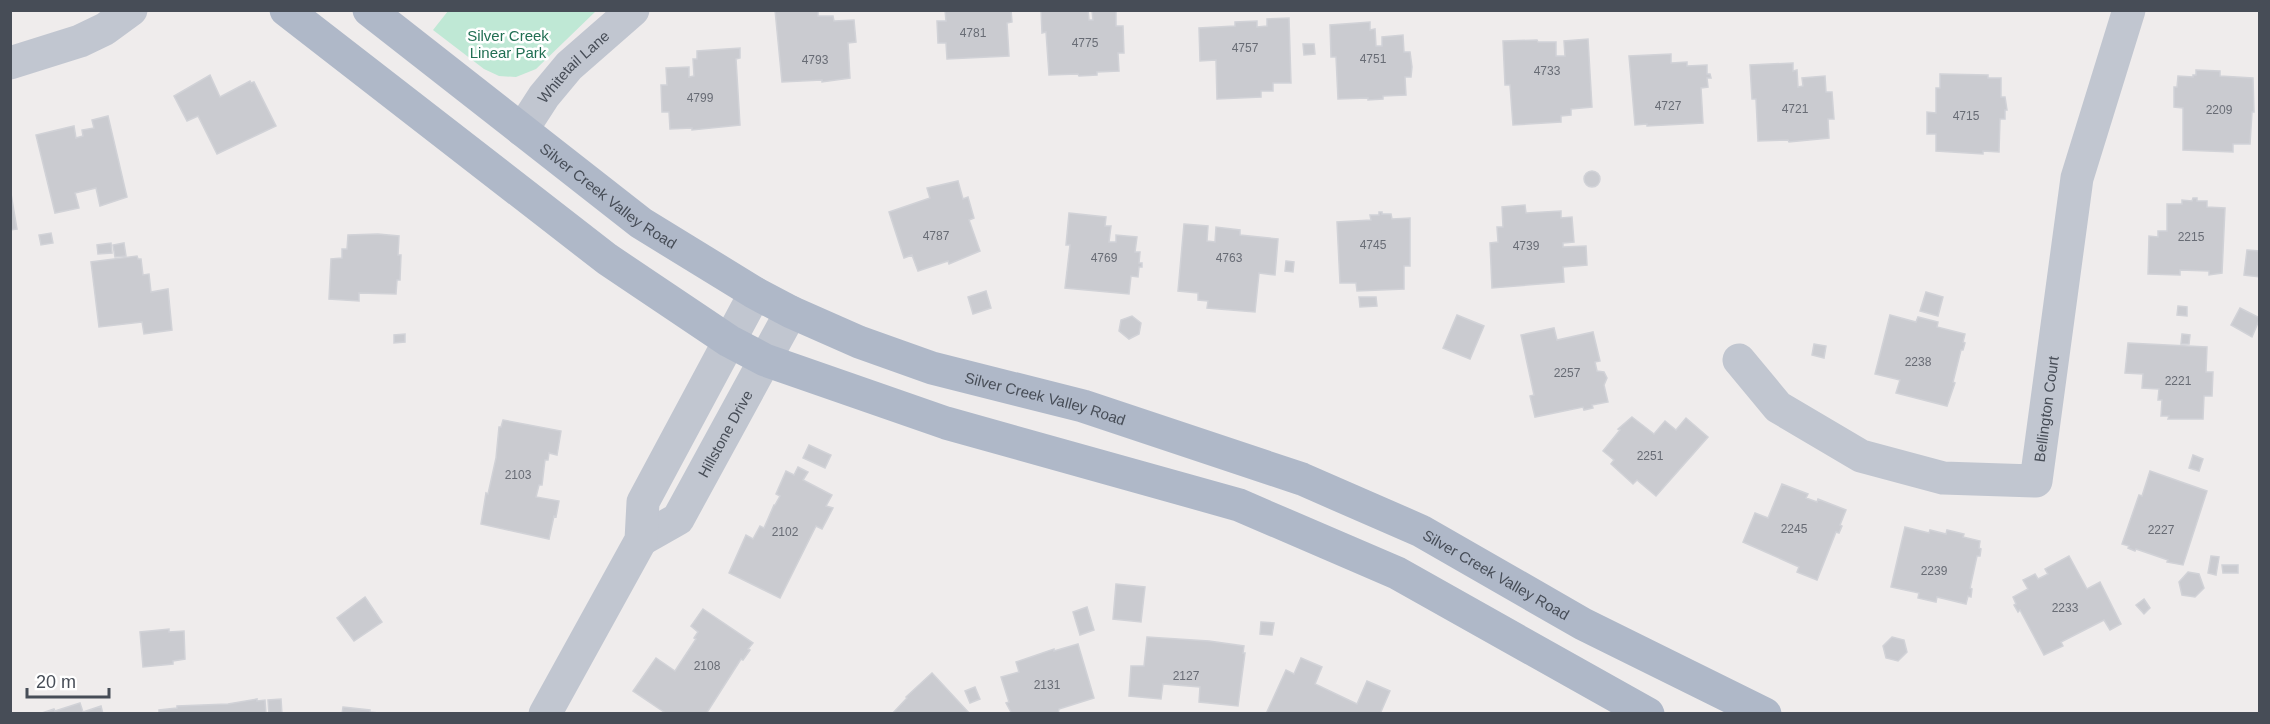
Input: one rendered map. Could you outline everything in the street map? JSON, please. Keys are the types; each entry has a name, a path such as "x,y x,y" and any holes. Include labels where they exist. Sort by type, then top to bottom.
{"main road":[{"path":"286,10 607,259 729,341 765,360 946,423 1239,505 1397,573 1648,714"},
{"name":"Silver Creek Valley Road","path":"369,10 641,223 755,293 791,312 860,342 932,368 1083,406 1302,479 1421,531 1583,624 1765,714"}],"street":[{"path":"10,63 80,40 105,29 131,10"},
{"name":"Whitetail Lane","path":"522,130 544,96 569,66 633,10"},
{"name":"Bellington Court","path":"1739,360 1779,407 1861,456 1943,478 2036,481 2077,178 2129,10"},
{"path":"545,714 641,540 643,502 755,293"},
{"name":"Hillstone Drive","path":"641,540 678,519 791,312"}],"green space":[{"name":"Silver Creek Linear Park","path":"448,11 596,11 536,69 516,77 499,76 484,69 433,30"}],"building":[{"path":"775,10 818,10 818,16 833,16 834,21 854,20 856,42 848,43 850,78 822,82 822,80 782,82"},
{"path":"945,10 1011,10 1012,22 1007,23 1009,56 947,59 946,43 938,43 937,21 946,21"},
{"path":"1041,10 1088,10 1089,20 1093,20 1092,11 1116,10 1116,26 1123,26 1124,53 1118,53 1119,71 1097,72 1097,75 1049,75 1046,32 1042,33"},
{"path":"1289,18 1291,83 1273,83 1273,91 1261,91 1261,97 1217,99 1216,60 1200,61 1199,28 1235,26 1235,22 1257,21 1257,27 1267,26 1267,19"},
{"path":"1370,22 1370,30 1375,29 1376,46 1382,46 1382,37 1403,35 1404,52 1410,52 1412,67 1411,77 1405,77 1406,95 1383,96 1383,99 1368,100 1368,98 1338,99 1336,57 1331,57 1330,25"},
{"path":"1588,39 1592,107 1571,109 1571,115 1561,116 1561,122 1513,125 1510,85 1505,85 1503,41 1556,42 1556,56 1565,56 1564,41"},
{"path":"1303,44 1314,44 1315,54 1304,55"},
{"path":"740,48 740,58 736,59 740,125 692,130 692,128 670,129 669,112 662,112 661,85 667,85 666,68 689,67 689,77 694,76 693,59 697,59 697,51"},
{"path":"1671,54 1671,63 1687,62 1687,66 1707,65 1707,74 1710,74 1711,78 1707,78 1708,87 1701,88 1703,123 1635,125 1629,56"},
{"path":"1793,63 1793,71 1797,70 1798,87 1803,86 1802,78 1825,76 1826,92 1832,92 1834,119 1828,119 1829,138 1789,142 1788,140 1758,141 1756,99 1752,99 1750,65"},
{"path":"2196,70 2220,71 2220,76 2253,78 2254,112 2252,112 2250,144 2233,144 2233,152 2183,150 2183,108 2174,107 2174,87 2177,87 2178,76 2193,77 2196,75"},
{"path":"1940,74 1988,75 1988,78 2001,78 2001,97 2005,97 2007,110 2005,110 2005,119 2000,119 1999,152 1983,151 1983,154 1936,151 1936,134 1927,134 1927,112 1936,113 1936,88 1940,88"},
{"path":"210,75 220,97 250,81 254,82 276,126 217,154 198,116 187,121 174,96"},
{"path":"108,116 127,197 100,206 96,188 75,193 79,208 55,213 36,135 74,126 76,138 83,136 82,130 94,128 92,120"},
{"path":"1589,171 1595,171 1600,179 1598,185 1589,187 1584,182 1584,176"},
{"path":"958,181 963,199 968,197 974,218 969,220 980,251 949,264 948,261 918,271 912,255 904,258 889,212 930,198 927,188"},
{"path":"10,188 17,229 10,230"},
{"path":"2193,198 2197,198 2197,201 2207,201 2207,207 2225,208 2222,273 2209,275 2209,271 2180,270 2180,275 2148,274 2149,236 2158,237 2158,231 2167,231 2167,204 2182,204 2182,200 2192,201"},
{"path":"1525,205 1526,213 1561,211 1561,218 1572,217 1574,242 1563,243 1563,247 1586,246 1587,265 1563,267 1564,282 1492,288 1490,243 1498,242 1497,227 1503,227 1502,207"},
{"path":"1379,212 1391,214 1392,219 1410,218 1410,266 1404,266 1404,289 1357,291 1356,283 1340,283 1337,222 1371,220 1370,215 1379,215"},
{"path":"1069,213 1106,217 1105,226 1111,226 1109,242 1116,242 1116,235 1137,237 1135,252 1140,252 1139,263 1142,263 1142,267 1139,267 1138,277 1131,276 1129,294 1065,288 1070,245 1066,245"},
{"path":"1184,224 1208,226 1207,241 1215,242 1216,227 1240,230 1240,235 1278,239 1275,275 1259,273 1255,312 1207,308 1208,301 1198,300 1198,293 1178,291"},
{"path":"51,233 53,243 41,245 39,235"},
{"path":"348,235 399,236 400,280 397,280 396,294 359,293 359,301 329,299 331,259 342,258 342,249 347,249"},
{"path":"111,243 112,253 98,254 97,245"},
{"path":"124,243 126,256 115,257 113,245"},
{"path":"2247,250 2260,251 2260,277 2244,275"},
{"path":"137,256 141,259 143,275 149,274 151,292 168,289 172,330 144,334 142,322 99,327 91,262"},
{"path":"1286,261 1294,262 1293,272 1285,271"},
{"path":"986,291 991,308 973,314 968,297"},
{"path":"1926,292 1943,297 1938,316 1920,311"},
{"path":"1359,297 1376,297 1377,306 1360,307"},
{"path":"2178,306 2187,307 2187,316 2177,315"},
{"path":"2240,308 2260,318 2252,337 2231,325"},
{"path":"1457,315 1484,326 1470,359 1443,348"},
{"path":"1890,315 1916,322 1918,317 1938,322 1937,327 1965,334 1963,342 1965,343 1953,382 1955,383 1947,406 1896,393 1900,380 1875,374"},
{"path":"1132,316 1141,323 1139,334 1129,339 1119,331 1121,320"},
{"path":"1554,328 1557,340 1593,332 1600,361 1595,362 1597,371 1604,372 1607,378 1604,385 1608,402 1592,405 1593,408 1584,410 1583,407 1535,417 1530,396 1534,395 1521,335"},
{"path":"405,334 405,342 394,343 394,335"},
{"path":"2182,334 2190,335 2189,344 2181,344"},
{"path":"2128,343 2207,347 2206,372 2213,372 2212,396 2204,396 2203,419 2168,419 2169,416 2161,416 2162,400 2158,400 2159,389 2142,388 2143,374 2125,373"},
{"path":"1814,344 1826,346 1824,358 1812,355"},
{"path":"1632,417 1654,434 1665,421 1676,430 1686,418 1708,437 1656,496 1637,480 1633,484 1611,464 1614,460 1603,451 1620,430 1618,429"},
{"path":"503,420 561,431 557,455 549,453 548,460 545,460 542,485 539,485 536,497 559,501 549,539 481,524 486,493 488,494 496,458 499,427"},
{"path":"809,445 831,455 825,468 803,458"},
{"path":"2193,455 2203,459 2199,471 2189,468"},
{"path":"798,467 808,472 803,480 832,495 826,506 833,508 822,529 816,526 780,598 729,573 746,535 753,539 760,526 764,528 780,496 776,494 786,471 794,475"},
{"path":"2150,471 2207,491 2183,565 2167,562 2168,560 2136,549 2135,551 2122,544"},
{"path":"1782,484 1808,494 1806,498 1817,502 1818,499 1846,510 1840,525 1842,526 1839,533 1836,532 1817,580 1797,572 1799,567 1743,542 1755,513 1768,518"},
{"path":"1905,527 1929,533 1930,530 1946,534 1947,530 1980,541 1980,556 1977,556 1970,588 1972,589 1971,597 1968,596 1966,604 1937,597 1936,602 1918,598 1919,593 1891,587"},
{"path":"2069,556 2087,589 2100,582 2121,624 2110,630 2104,620 2061,642 2063,646 2044,655 2020,610 2018,612 2014,605 2016,604 2013,597 2028,589 2023,580 2035,574 2038,579 2048,574 2045,569"},
{"path":"2211,556 2219,557 2216,575 2208,573"},
{"path":"2222,565 2238,565 2238,573 2223,573"},
{"path":"2188,572 2199,574 2204,588 2195,597 2182,595 2179,582"},
{"path":"1116,584 1145,587 1141,622 1113,619"},
{"path":"365,597 382,622 354,641 337,618"},
{"path":"2144,599 2150,608 2144,614 2136,605"},
{"path":"1087,607 1094,630 1080,635 1073,612"},
{"path":"703,609 753,643 706,714 667,714 633,691 656,658 675,671 696,639 694,638 698,632 691,626"},
{"path":"1261,622 1274,623 1272,635 1260,634"},
{"path":"169,629 169,632 184,631 185,659 173,661 173,664 143,667 140,632"},
{"path":"1147,637 1244,646 1238,706 1199,702 1200,687 1163,684 1161,699 1129,696 1131,666 1144,666"},
{"path":"1892,637 1904,640 1907,652 1898,661 1886,658 1883,646"},
{"path":"1078,644 1094,698 1059,709 1058,714 1012,714 1006,703 1009,702 1001,677 1019,672 1016,662 1054,649 1054,651"},
{"path":"1301,658 1322,667 1315,684 1357,704 1367,681 1390,691 1380,714 1266,714 1286,670 1294,674"},
{"path":"932,673 970,714 892,714 906,697"},
{"path":"975,687 980,699 970,703 965,691"},
{"path":"257,699 257,701 265,700 266,714 159,714 159,710 177,708 177,706 228,704"},
{"path":"281,699 282,714 269,714 268,700"},
{"path":"80,703 83,712 101,706 103,714 42,713 54,709 55,711"},
{"path":"343,707 370,710 370,712 379,713 342,714"}]}
